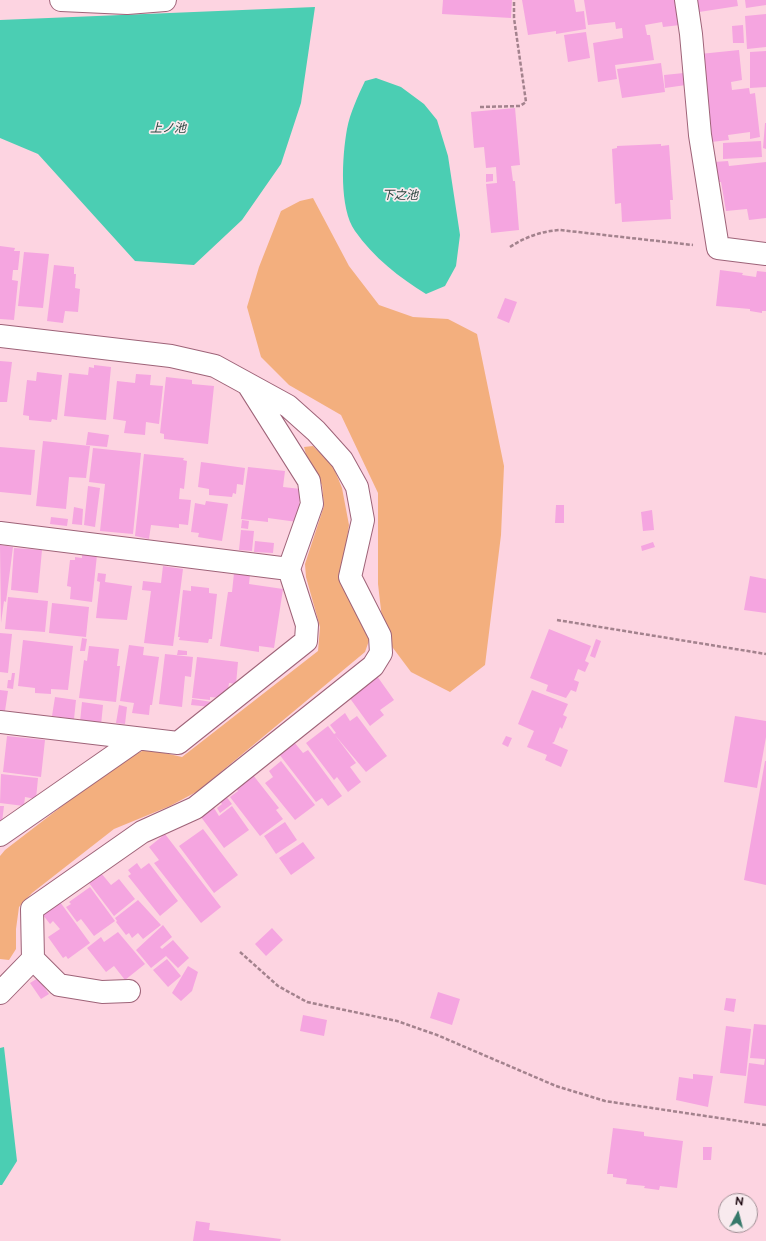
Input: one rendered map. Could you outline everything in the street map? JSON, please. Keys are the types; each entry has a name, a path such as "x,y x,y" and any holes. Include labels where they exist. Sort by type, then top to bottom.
{"street":[{"path":"61,0 127,3 165,0"},
{"path":"686,0 691,34 700,135 718,248 766,254"},
{"path":"0,336 171,356 215,366 288,406 316,431 342,460 358,487 363,520 350,577 380,636 380,652 373,666 195,808 142,832 32,909 33,959 60,985 102,992 129,991"},
{"path":"0,722 138,739 178,742 306,641 307,625 289,569 312,504 309,481 247,383"},
{"path":"0,533 289,569"},
{"path":"0,835 138,739"},
{"path":"0,993 33,959"}],"path":[{"path":"480,107 520,106 526,102 514,18 514,0"},
{"path":"510,247 519,241 546,231 560,230 718,248"},
{"path":"558,620 766,654"},
{"path":"240,952 278,986 307,1002 404,1023 437,1035 556,1086 605,1101 766,1125"}],"shaded area":[{"path":"313,198 349,266 379,305 413,317 448,319 477,334 504,466 501,535 485,665 450,692 411,672 384,636 378,584 378,493 341,415 289,385 261,357 247,307 259,267 281,211 300,201"},
{"path":"313,446 333,466 342,488 349,525 341,581 371,635 365,652 198,791 170,806 114,829 32,893 19,907 16,929 16,949 9,960 0,959 0,856 5,850 122,760 147,749 182,757 318,651 320,627 306,577 305,564 324,506 322,485 308,462 304,447"}],"water":[{"name":"上ノ池","path":"315,7 301,103 281,164 242,220 194,265 135,261 38,154 0,138 0,20"},
{"name":"下之池","path":"376,78 401,87 424,104 437,120 448,156 460,235 456,266 445,286 426,294 397,274 370,250 355,231 346,209 343,168 348,123 365,81"},
{"path":"4,1047 17,1161 2,1185 0,1185 0,1048"}],"building":[{"path":"443,0 512,0 511,18 442,14"},
{"path":"522,0 574,0 576,12 584,11 586,29 556,34 556,31 528,35"},
{"path":"584,0 676,0 680,25 663,27 662,22 645,25 647,35 650,35 654,60 615,65 617,79 598,82 593,43 623,38 622,28 616,29 615,22 588,25"},
{"path":"697,0 737,0 738,6 699,12"},
{"path":"745,0 766,0 766,5 746,8"},
{"path":"766,14 766,47 747,49 745,16"},
{"path":"743,25 744,43 733,43 732,26"},
{"path":"586,32 590,58 568,62 564,35"},
{"path":"739,50 742,80 731,82 732,90 749,88 750,94 755,93 760,137 750,139 750,132 728,135 729,140 711,142 700,54"},
{"path":"766,51 766,87 750,88 750,52"},
{"path":"661,63 665,92 622,98 617,69"},
{"path":"684,73 686,85 665,88 664,75"},
{"path":"515,108 520,165 511,166 513,181 515,181 519,230 491,233 486,184 497,183 496,167 486,168 484,147 474,148 471,112"},
{"path":"766,123 766,149 763,148"},
{"path":"761,141 762,157 723,159 723,143"},
{"path":"661,144 661,146 669,145 673,200 670,200 671,219 622,222 621,203 615,204 612,149 617,148 617,146"},
{"path":"728,161 729,166 766,162 766,218 749,220 747,209 726,211 721,182 718,182 714,162"},
{"path":"486,174 493,174 493,181 486,182"},
{"path":"0,246 15,248 14,251 20,251 18,270 13,270 12,280 18,281 14,320 0,319"},
{"path":"24,252 49,254 43,308 18,306"},
{"path":"54,265 74,267 74,274 76,274 75,288 80,289 78,312 65,311 63,323 47,321"},
{"path":"720,270 743,273 742,275 756,277 757,271 766,272 766,311 762,311 762,313 750,311 750,309 716,306"},
{"path":"505,298 517,302 509,323 497,318"},
{"path":"0,361 12,362 7,402 0,402"},
{"path":"94,365 111,367 106,420 64,416 69,373 88,375 89,367 94,368"},
{"path":"37,372 62,375 57,420 52,419 51,422 29,420 29,416 23,415 27,380 36,381"},
{"path":"136,374 151,375 150,385 163,386 159,424 146,422 145,435 124,433 126,421 113,419 117,381 135,383"},
{"path":"166,377 192,380 192,384 214,386 208,444 164,439 164,434 160,433"},
{"path":"88,432 109,435 107,447 86,445"},
{"path":"43,441 90,446 86,478 69,477 66,509 36,506"},
{"path":"0,447 35,450 31,495 0,492"},
{"path":"93,448 141,453 133,534 100,531 105,484 89,482"},
{"path":"144,454 184,458 183,460 187,461 184,489 180,488 179,499 191,500 188,525 179,524 179,528 151,525 149,539 135,536"},
{"path":"201,462 245,468 243,485 237,484 236,494 233,493 232,497 209,495 209,489 198,487"},
{"path":"248,467 285,471 283,487 301,489 297,522 268,518 268,522 241,519"},
{"path":"88,486 100,488 95,527 84,525"},
{"path":"206,501 228,504 222,541 198,537 199,533 191,532 195,503 205,505"},
{"path":"556,505 564,505 564,523 555,523"},
{"path":"74,507 83,509 82,525 72,524"},
{"path":"652,510 654,530 643,531 641,512"},
{"path":"51,517 68,519 67,526 50,524"},
{"path":"242,520 249,521 248,529 241,528"},
{"path":"241,530 254,531 252,551 239,550"},
{"path":"255,541 274,543 273,553 254,552"},
{"path":"653,542 655,547 642,551 641,546"},
{"path":"0,545 13,547 6,602 4,601 1,623"},
{"path":"14,548 42,550 38,593 11,590"},
{"path":"82,555 97,555 92,602 70,599 71,587 67,586 70,560 75,560 75,557 82,558"},
{"path":"163,566 183,569 173,646 144,643 151,591 142,590 143,581 161,583"},
{"path":"98,573 106,574 105,582 132,586 127,620 96,618 100,582 97,581"},
{"path":"234,573 250,575 249,584 283,589 274,648 259,646 259,652 220,646 228,592 232,592"},
{"path":"750,576 766,579 766,613 744,610"},
{"path":"191,586 209,588 209,593 217,594 212,639 209,639 208,643 179,640 180,637 178,637 183,590 191,591"},
{"path":"8,597 48,601 45,632 5,629"},
{"path":"52,603 89,607 86,637 49,633"},
{"path":"549,629 591,646 585,661 589,663 585,672 578,669 574,680 579,682 576,692 571,690 566,698 546,691 548,685 530,678"},
{"path":"0,633 12,634 8,673 0,672"},
{"path":"82,638 87,639 85,651 80,651"},
{"path":"596,639 601,641 595,658 590,656"},
{"path":"23,640 73,646 68,690 51,689 51,694 35,693 35,688 18,686"},
{"path":"129,645 144,647 143,655 159,657 152,705 150,705 149,715 132,713 134,703 120,701"},
{"path":"89,646 119,649 117,666 120,666 116,702 79,698 84,660 87,661"},
{"path":"178,650 187,651 187,655 177,655"},
{"path":"165,654 193,657 191,677 185,676 182,707 159,704"},
{"path":"197,657 238,662 236,684 229,683 228,690 221,698 210,697 210,700 192,698"},
{"path":"12,673 15,673 13,689 7,688 8,680 11,680"},
{"path":"377,676 394,700 380,710 384,715 370,726 349,697"},
{"path":"0,690 8,691 5,711 0,710"},
{"path":"532,690 568,704 563,715 567,717 562,729 560,727 554,742 552,743 568,750 561,767 545,760 547,755 527,747 534,731 518,724"},
{"path":"55,697 76,700 74,719 52,716"},
{"path":"192,699 212,702 211,707 191,705"},
{"path":"82,702 103,705 101,725 80,722"},
{"path":"119,705 127,707 125,724 116,723"},
{"path":"345,713 350,721 357,716 387,756 366,772 334,734 336,733 330,725"},
{"path":"735,716 766,721 766,737 757,788 724,782"},
{"path":"328,726 356,763 350,767 361,782 348,792 337,777 334,780 306,743"},
{"path":"7,736 45,740 41,777 3,772"},
{"path":"506,736 512,738 508,747 502,744"},
{"path":"294,742 303,753 308,750 342,796 328,806 322,798 316,802 279,754"},
{"path":"281,761 315,805 295,820 265,783 273,777 269,771"},
{"path":"766,761 766,885 744,880"},
{"path":"1,774 38,778 36,799 25,797 24,806 0,803"},
{"path":"253,775 279,808 276,810 283,819 260,836 230,797 238,791 236,788"},
{"path":"225,795 232,804 220,813 217,808 222,804 219,800"},
{"path":"0,806 4,806 2,822 0,822"},
{"path":"232,806 249,830 224,848 201,817 214,808 219,816"},
{"path":"285,822 297,840 276,854 264,836"},
{"path":"203,829 238,875 214,893 179,846"},
{"path":"165,834 221,907 201,923 154,863 159,860 149,847"},
{"path":"303,842 315,858 291,875 279,858"},
{"path":"137,863 141,869 149,863 178,901 160,916 128,876 131,874 128,870"},
{"path":"101,873 111,885 119,879 135,899 114,916 89,883"},
{"path":"90,887 115,921 94,936 81,919 77,922 66,907 71,904 69,902"},
{"path":"138,900 161,925 143,939 138,933 132,938 129,933 126,935 116,922 117,921 115,918"},
{"path":"60,902 90,943 68,959 66,956 63,958 48,937 60,929 53,921 50,924 43,915"},
{"path":"163,925 172,937 160,947 162,949 173,940 189,958 178,968 166,956 151,968 136,950"},
{"path":"272,928 283,940 266,956 255,944"},
{"path":"118,932 145,964 125,980 114,966 106,972 87,948 101,937 104,942"},
{"path":"167,959 181,976 168,987 153,970"},
{"path":"188,966 198,972 192,991 181,1001 172,993"},
{"path":"38,978 49,994 41,999 30,983"},
{"path":"438,992 460,999 452,1025 430,1018"},
{"path":"726,998 736,999 734,1012 724,1010"},
{"path":"303,1015 327,1020 324,1036 300,1031"},
{"path":"754,1024 766,1025 766,1106 744,1103 749,1063 764,1065 765,1059 750,1058"},
{"path":"726,1026 751,1029 746,1076 720,1073"},
{"path":"693,1074 713,1076 708,1107 676,1100 679,1077 693,1079"},
{"path":"613,1128 644,1132 644,1136 683,1141 677,1188 660,1186 659,1190 644,1188 645,1186 626,1184 627,1179 613,1177 613,1174 607,1174"},
{"path":"703,1147 712,1147 711,1160 703,1160"},
{"path":"196,1221 210,1223 209,1230 281,1239 280,1241 193,1241"}]}
